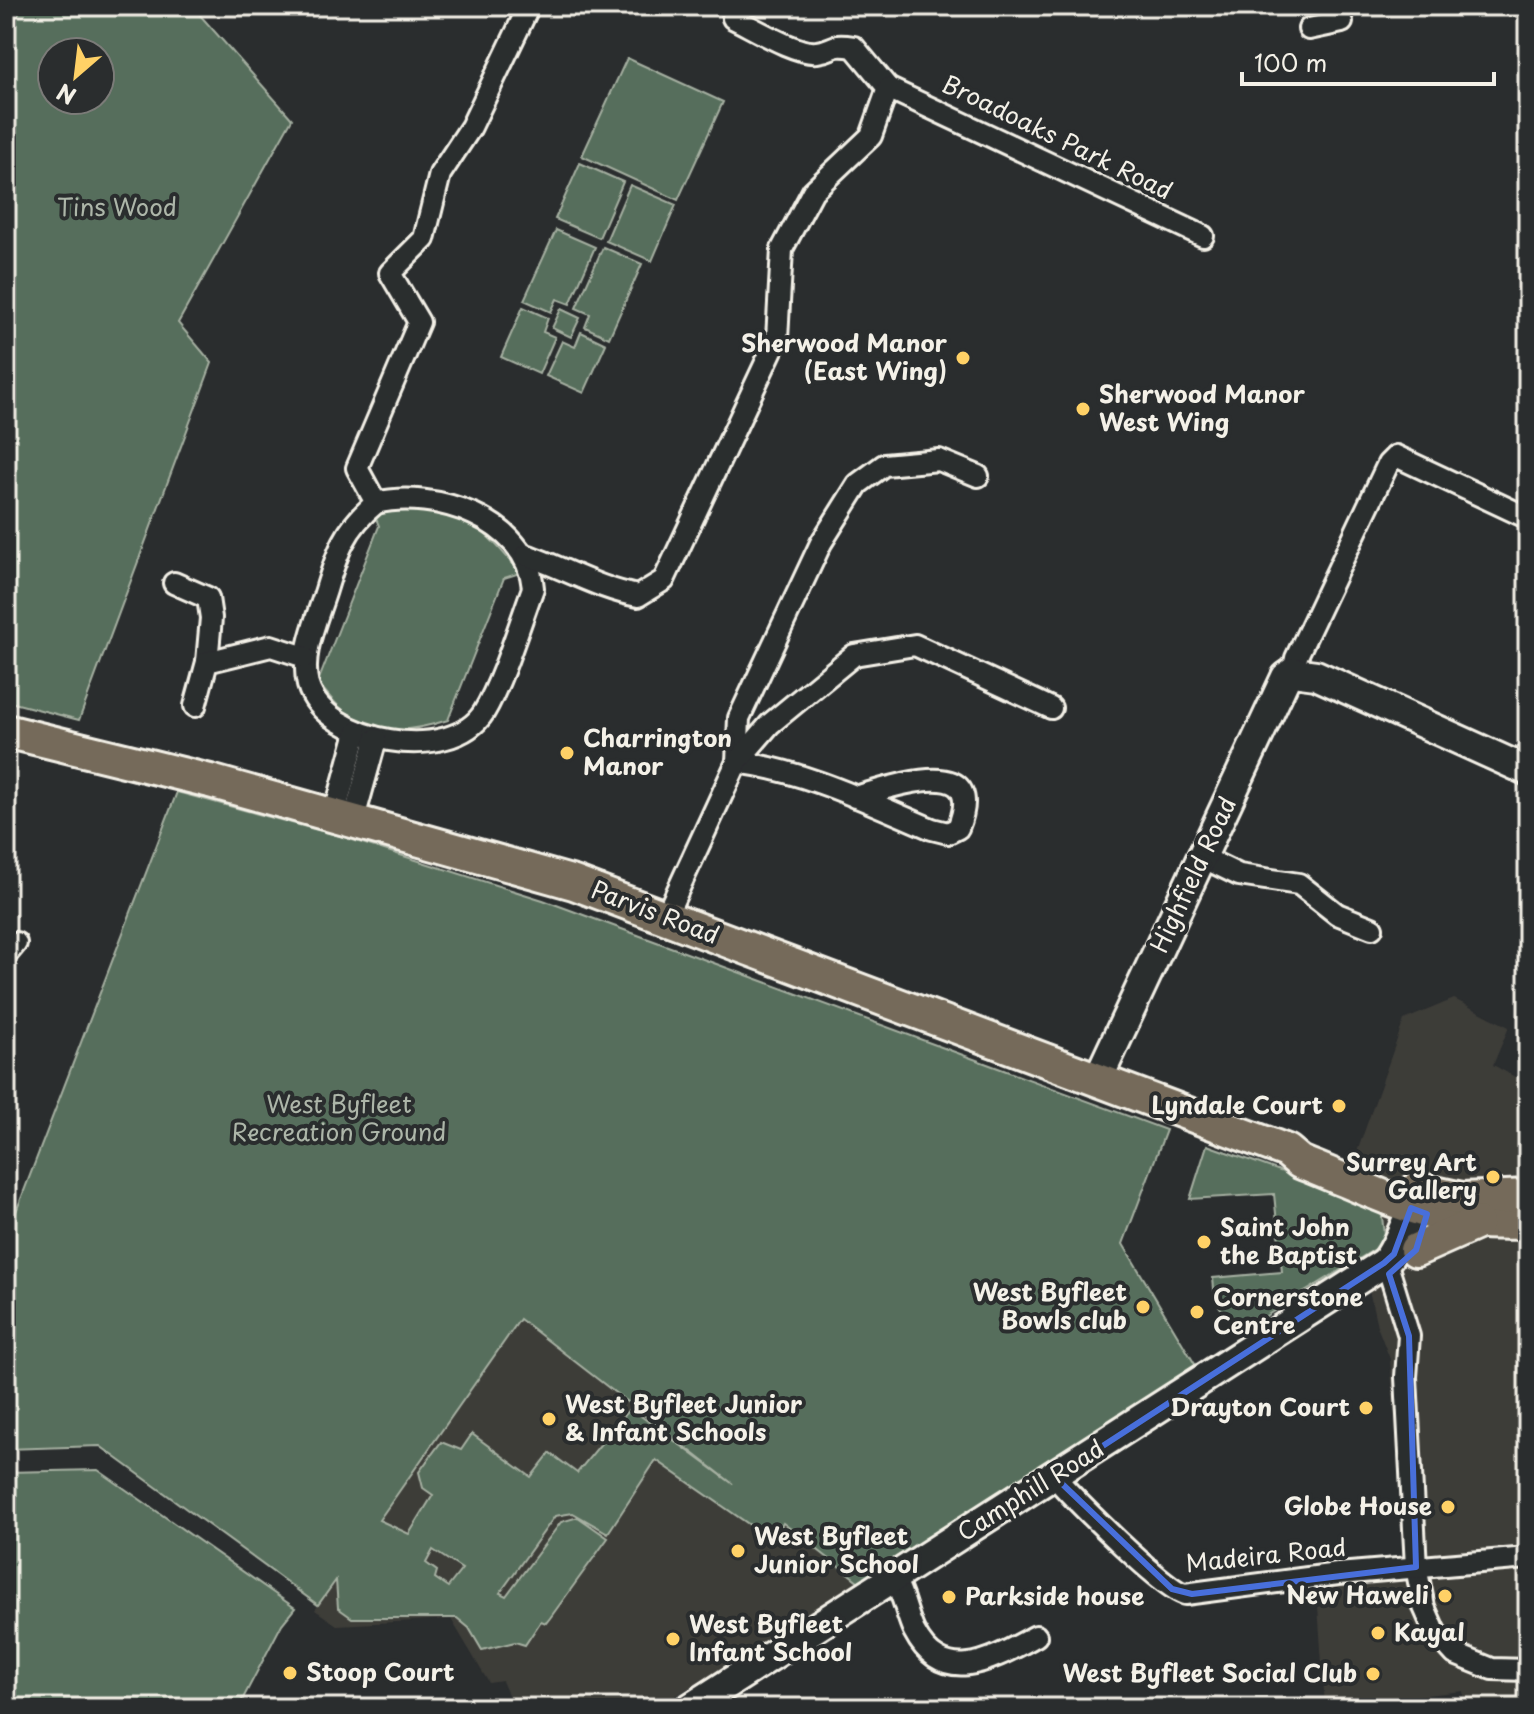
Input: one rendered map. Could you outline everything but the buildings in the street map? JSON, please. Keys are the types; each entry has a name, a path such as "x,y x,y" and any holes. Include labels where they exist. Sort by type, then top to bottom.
{"main road":[{"name":"Parvis Road","path":"6,731 210,781 574,883 1287,1151 1300,1162 1424,1202"},
{"path":"1424,1202 1528,1196"},
{"path":"1424,1202 1477,1223 1528,1222"},
{"path":"1416,1250 1444,1241 1477,1223"}],"street":[{"path":"376,503 357,468 419,322 390,273 424,239 440,174 471,127 529,6"},
{"name":"Broadoaks Park Road","path":"733,18 796,48 817,52 834,44 854,47 888,88 980,128 1013,149 1203,236"},
{"path":"526,555 533,588 483,714 460,733 427,743 366,736 325,709 308,687 305,657 335,561 353,521 376,503 403,497 438,503 483,519 526,555 624,594 638,596 664,580 777,339 782,249 813,191 871,136 888,88"},
{"name":"Highfield Road","path":"1097,1081 1286,677 1293,672 1296,658 1388,464 1396,456 1528,518"},
{"path":"737,762 739,718 821,543 858,484 884,465 939,460 978,476"},
{"path":"174,583 208,598 211,618 207,662 195,706"},
{"path":"666,916 737,762 770,724 854,655 915,645 1051,708"},
{"path":"207,662 271,646 305,657"},
{"path":"1293,672 1316,675 1528,771"},
{"path":"344,819 366,736"},
{"path":"737,762 779,768 948,833 958,828 966,800 963,790 954,781 938,779 855,797"},
{"path":"1202,857 1239,875 1299,884 1337,914 1372,928"},
{"path":"1416,1250 1424,1202"},
{"name":"Camphill Road","path":"1380,1272 1424,1202"},
{"name":"Camphill Road","path":"690,1708 1380,1272 1408,1261 1416,1250"},
{"path":"1380,1272 1409,1336 1406,1377 1416,1567 1429,1620 1455,1654 1492,1669 1528,1670"},
{"name":"Madeira Road","path":"1055,1477 1178,1593 1528,1558"},
{"path":"894,1579 925,1650 943,1660 959,1666 972,1665 1019,1653 1036,1636"}],"highlighted area":[{"path":"1411,1208 1427,1214 1416,1250 1389,1274 1409,1336 1416,1567 1192,1594 1172,1589 1055,1477 1384,1263 1394,1254"}],"shaded area":[{"path":"1454,999 1509,1027 1493,1065 1528,1084 1528,1708 1465,1708 1463,1691 1325,1706 1316,1577 1406,1568 1390,1359 1377,1326 1362,1258 1375,1249 1381,1207 1357,1152 1404,1020"},
{"name":"West Byfleet Junior & Infant Schools","path":"519,1318 863,1585 655,1708 514,1708 502,1681 489,1683 451,1619 337,1625 315,1610"}],"green space":[{"name":"Tins Wood","path":"6,6 192,6 292,119 178,323 212,363 79,720 6,701"},
{"path":"627,58 723,102 678,200 582,156"},
{"path":"580,163 623,182 599,238 555,219"},
{"path":"630,185 676,205 652,261 606,241"},
{"path":"556,230 595,247 570,304 557,299 551,312 524,300"},
{"path":"603,247 642,264 609,338 585,327 590,314 576,308"},
{"path":"523,307 548,318 543,332 555,337 539,374 501,357"},
{"path":"561,309 580,318 571,337 552,328"},
{"path":"581,332 606,344 584,393 546,376 562,341 575,347"},
{"path":"400,505 421,506 455,514 482,532 520,573 504,578 448,720 391,730 375,728 346,713 318,682 379,526 375,516"},
{"name":"West Byfleet Recreation Ground","path":"177,792 340,836 543,900 1166,1130 1123,1244 1196,1366 863,1585 783,1523 773,1541 656,1460 608,1533 573,1513 555,1516 500,1593 506,1596 561,1522 578,1517 608,1538 550,1618 546,1623 541,1621 525,1645 515,1642 482,1650 469,1628 457,1618 352,1618 338,1608 336,1580 318,1605 100,1446 6,1449 6,1238","holes":["520,1319 733,1484 630,1408 577,1473 550,1453 531,1477 472,1434 461,1450 441,1442 419,1472 423,1488 433,1495 409,1534 379,1520","433,1550 462,1569 448,1587 435,1578 437,1571 426,1563"]},
{"path":"1207,1145 1381,1207 1384,1235 1375,1249 1238,1333 1215,1300 1213,1278 1282,1272 1274,1194 1190,1199"},
{"path":"98,1470 295,1608 282,1624 238,1708 6,1708 6,1472"}],"place":[{"name":"Sherwood Manor (East Wing)","path":"963,358"},
{"name":"Sherwood Manor West Wing","path":"1083,409"},
{"name":"Charrington Manor","path":"567,753"},
{"name":"Lyndale Court","path":"1339,1106"},
{"name":"Surrey Art Gallery","path":"1493,1177"},
{"name":"Saint John the Baptist","path":"1204,1242"},
{"name":"West Byfleet Bowls club","path":"1143,1307"},
{"name":"Cornerstone Centre","path":"1197,1312"},
{"name":"Drayton Court","path":"1366,1408"},
{"name":"West Byfleet Junior & Infant Schools","path":"549,1419"},
{"name":"Globe House","path":"1448,1507"},
{"name":"West Byfleet Junior School","path":"738,1551"},
{"name":"New Haweli","path":"1445,1596"},
{"name":"Parkside house","path":"949,1597"},
{"name":"Kayal","path":"1378,1633"},
{"name":"West Byfleet Infant School","path":"673,1639"},
{"name":"Stoop Court","path":"290,1673"},
{"name":"West Byfleet Social Club","path":"1373,1674"}]}
